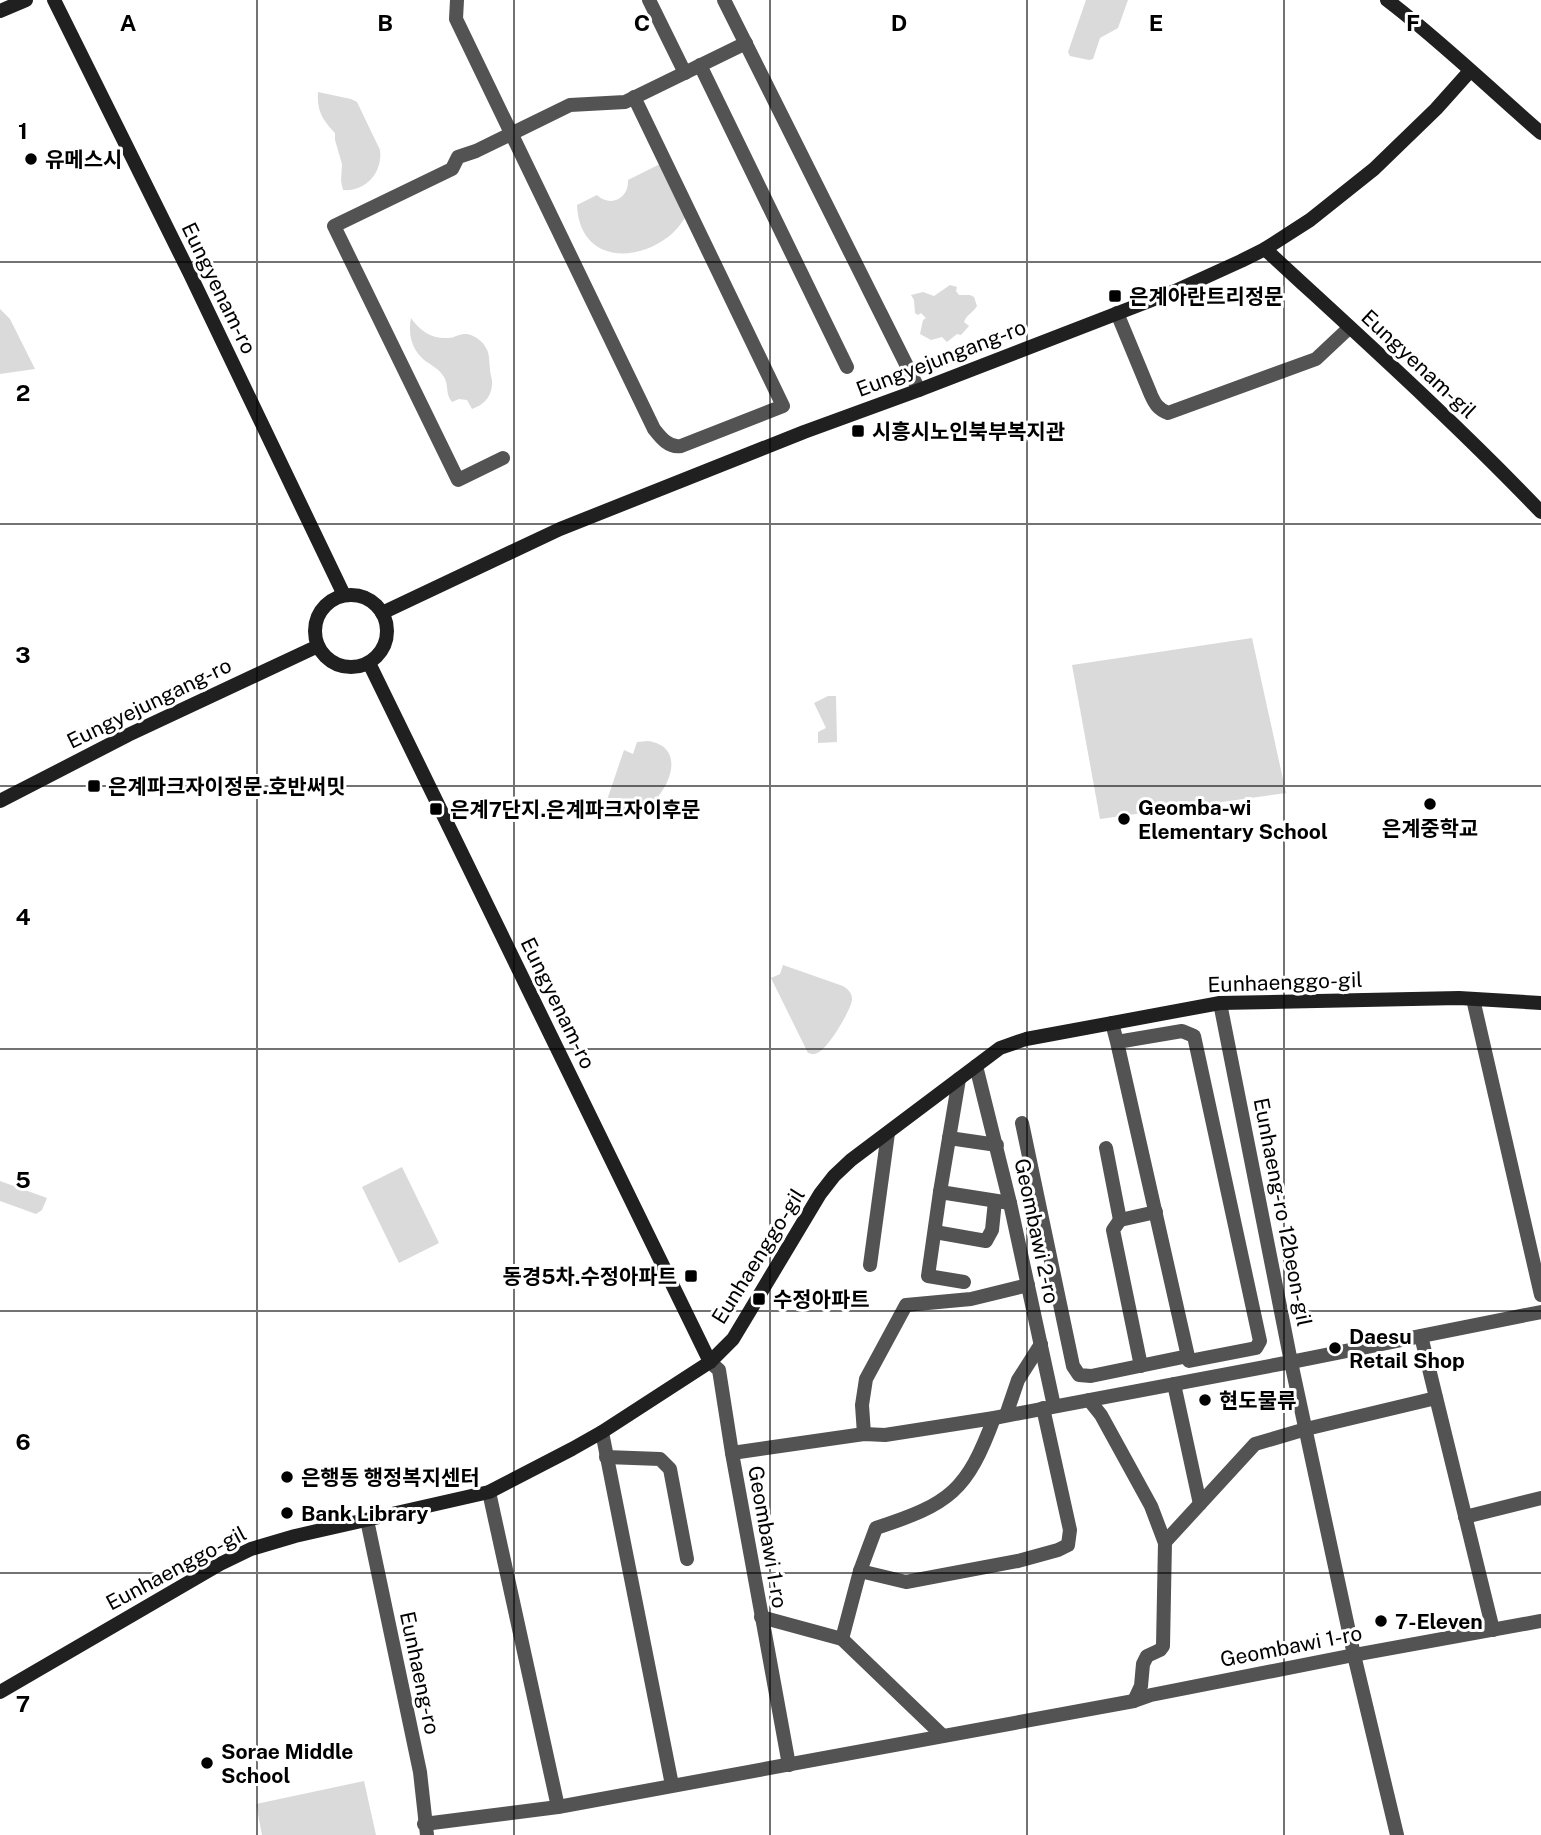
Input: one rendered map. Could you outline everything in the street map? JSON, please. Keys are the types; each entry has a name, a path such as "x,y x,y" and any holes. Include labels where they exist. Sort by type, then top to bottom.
{"street":[{"path":"0,11 26,0"},
{"name":"Eungyenam-ro","path":"54,0 190,274 344,596"},
{"path":"457,0 456,19 654,429 664,441 676,447 783,406 634,97"},
{"path":"649,0 685,73"},
{"path":"724,0 919,390"},
{"path":"1387,0 1423,28 1541,133"},
{"path":"503,458 458,480 334,226 452,169 458,157 476,151 570,105 625,102 746,43"},
{"path":"700,65 847,367"},
{"name":"Eungyejungang-ro","path":"382,613 560,529 804,432 1175,291 1265,249 1310,220 1374,169 1436,109 1469,71"},
{"name":"Eungyenam-gil","path":"1265,249 1502,471 1541,512"},
{"path":"1117,313 1156,405 1168,412 1315,359 1349,328"},
{"path":"355,595 366,598 382,613 387,624 387,635 378,656 369,663 345,667 334,664 324,656 315,636 315,625 319,614 334,599 355,595"},
{"name":"Eungyejungang-ro","path":"0,801 128,735 318,646"},
{"name":"Eungyenam-ro","path":"369,663 710,1362"},
{"name":"Eunhaenggo-gil","path":"0,1692 179,1587 251,1549 295,1536 489,1492 602,1432 710,1362 733,1339 814,1204 834,1176 851,1160 1000,1048 1026,1039 1220,1003 1459,998 1541,1003"},
{"path":"1474,999 1541,1295"},
{"name":"Eunhaeng-ro 12beon-gil","path":"1220,1003 1291,1362 1354,1655 1397,1835"},
{"path":"1112,1023 1189,1361 1256,1348 1260,1341 1194,1036 1182,1031 1117,1042"},
{"name":"Geombawi 2-ro","path":"860,1571 906,1582 1017,1561 1068,1545 1070,1530 1041,1344 997,1145 976,1066"},
{"path":"959,1079 928,1276 964,1282"},
{"path":"1022,1123 1073,1366 1079,1375 1091,1376 1188,1356"},
{"path":"870,1265 888,1133"},
{"path":"949,1138 997,1145"},
{"path":"1106,1148 1120,1220"},
{"path":"940,1192 1010,1203"},
{"path":"935,1233 986,1241 992,1230 995,1201"},
{"path":"1141,1366 1113,1230 1120,1220 1156,1212"},
{"path":"864,1434 862,1405 866,1379 906,1306 971,1299 1028,1285"},
{"path":"732,1453 864,1434 886,1435 1000,1416 1541,1312"},
{"path":"1421,1336 1493,1630"},
{"path":"842,1639 860,1571 876,1528 932,1507 959,1486 971,1471 1018,1380 1041,1344"},
{"name":"Geombawi 1-ro","path":"710,1362 719,1370 789,1765"},
{"path":"1174,1384 1200,1504"},
{"path":"1165,1543 1255,1444 1436,1398"},
{"path":"1089,1399 1101,1415 1151,1506 1165,1543 1163,1646 1147,1656 1143,1664 1141,1686 1133,1700"},
{"path":"602,1432 672,1785"},
{"path":"606,1457 660,1459 670,1469 687,1559"},
{"path":"489,1492 558,1807"},
{"path":"1465,1517 1541,1498"},
{"name":"Eunhaeng-ro","path":"367,1520 420,1772 426,1829"},
{"path":"761,1617 842,1639 943,1736"},
{"name":"Geombawi 1-ro","path":"426,1829 789,1765 1541,1621"}],"shaded area":[{"path":"1086,0 1128,0 1118,28 1100,38 1093,59 1089,60 1070,56 1068,52"},
{"path":"318,92 357,102 380,150 376,173 359,188 343,190 342,164 335,133 321,114"},
{"path":"660,164 686,216 680,225 654,246 638,251 609,252 597,246 587,237 580,223 577,205 597,195 608,201 618,199 626,192 628,180"},
{"path":"950,285 957,287 959,295 974,297 977,306 965,319 964,322 969,326 961,335 957,334 947,342 942,337 931,340 920,334 923,320 926,318 921,313 915,313 911,295 923,292 934,296"},
{"path":"0,309 10,319 35,369 0,374"},
{"path":"411,318 418,327 432,336 448,338 467,334 485,345 492,383 490,394 483,403 472,409 467,400 452,402 442,374 419,355 413,345 410,335"},
{"path":"1252,638 1286,793 1100,819 1072,665"},
{"path":"828,696 836,696 837,742 818,743 818,732 826,728 814,703"},
{"path":"648,741 662,746 670,755 668,780 652,803 641,810 624,812 607,800 624,750 633,754 637,742"},
{"path":"783,965 843,986 851,995 851,1004 839,1028 816,1054 808,1053 771,978 780,974"},
{"path":"402,1167 439,1243 399,1263 362,1187"},
{"path":"0,1181 47,1198 42,1210 36,1214 0,1201"},
{"path":"364,1781 376,1835 262,1835 256,1804"}],"place":[{"name":"유메스시","path":"31,159"},
{"name":"은계아란트리정문","path":"1115,296"},
{"name":"시흥시노인북부복지관","path":"858,431"},
{"name":"은계파크자이정문.호반써밋","path":"94,786"},
{"name":"은계중학교","path":"1430,804"},
{"name":"은계7단지.은계파크자이후문","path":"436,809"},
{"name":"Geomba-wi Elementary School","path":"1124,819"},
{"name":"동경5차.수정아파트","path":"691,1276"},
{"name":"수정아파트","path":"759,1299"},
{"name":"Daesu Retail Shop","path":"1335,1348"},
{"name":"현도물류","path":"1205,1400"},
{"name":"은행동 행정복지센터","path":"287,1477"},
{"name":"Bank Library","path":"287,1513"},
{"name":"7-Eleven","path":"1381,1621"},
{"name":"Sorae Middle School","path":"207,1763"}]}
